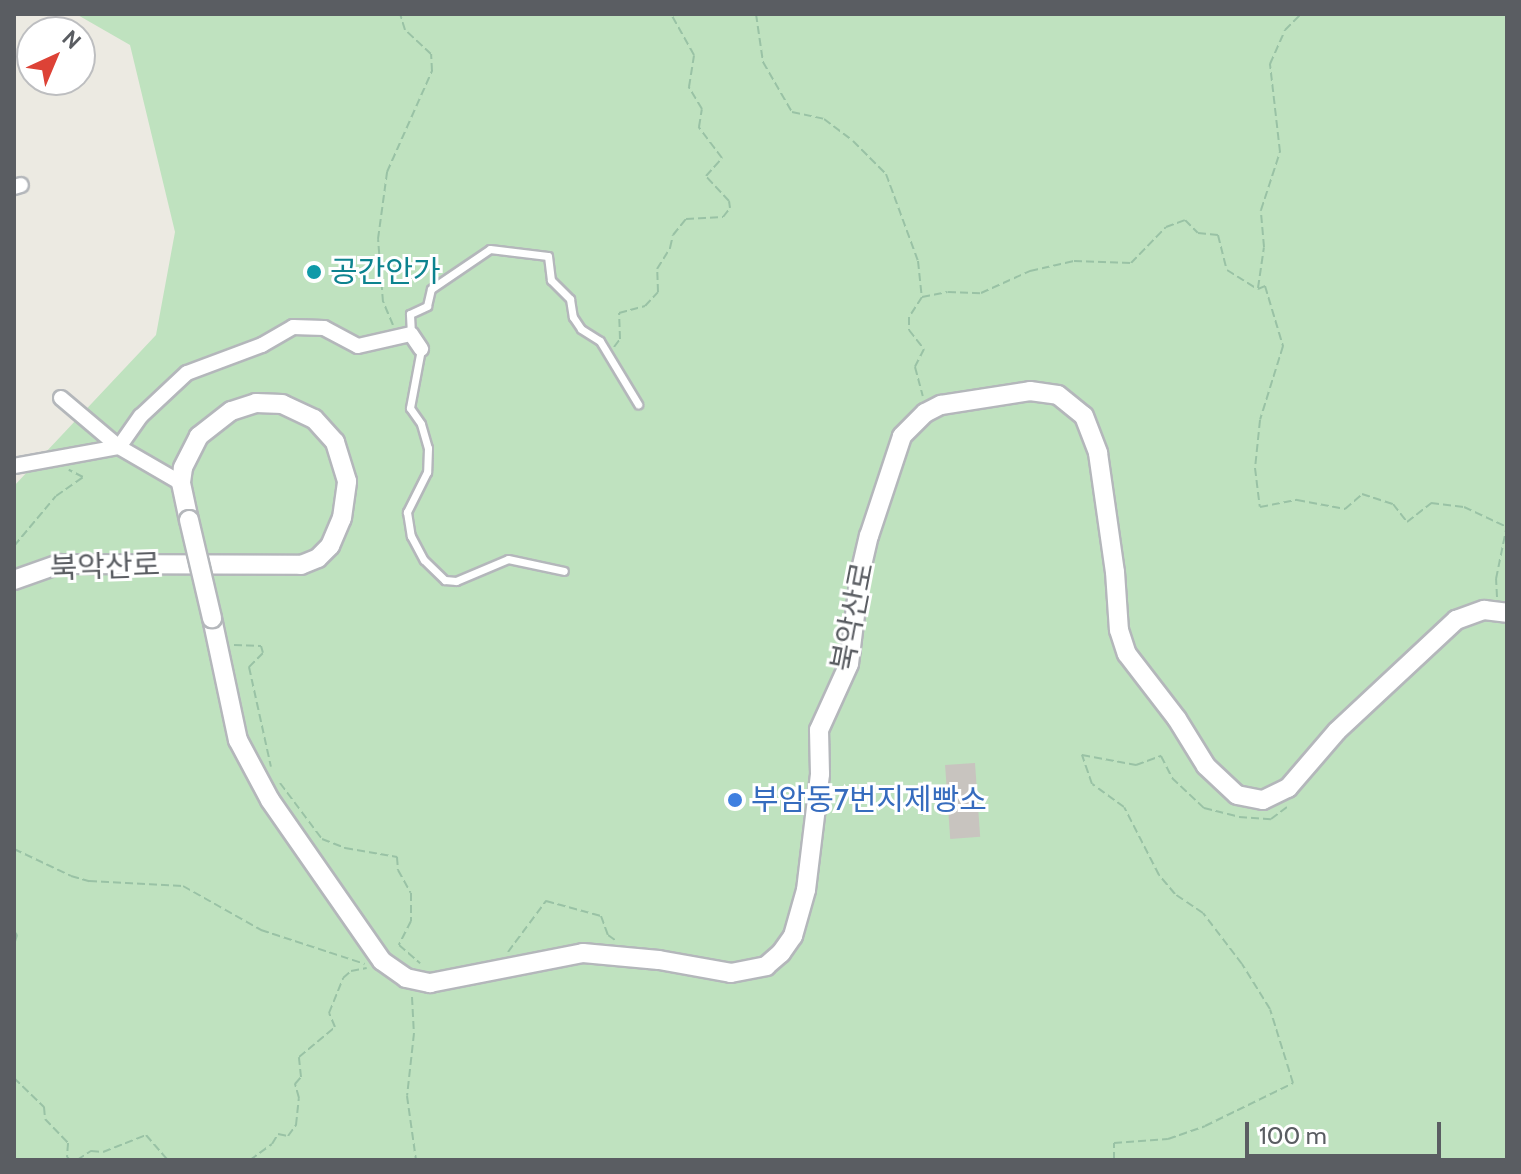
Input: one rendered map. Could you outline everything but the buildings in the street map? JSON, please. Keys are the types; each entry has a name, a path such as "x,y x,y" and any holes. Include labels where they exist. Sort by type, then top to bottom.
{"street":[{"path":"14,466 119,447 141,416 187,373 262,345 293,327 324,328 358,346 405,336 421,349"},
{"path":"925,413 960,400 1030,391 1058,395 1084,416 1098,453 1115,572 1119,630 1127,654 1177,719 1206,766 1237,795 1263,800 1288,788 1337,731 1445,628 1470,614 1502,612"},
{"path":"61,398 119,447 163,476 181,483"},
{"name":"북악산로","path":"14,580 59,564 301,565 318,558 330,546 347,499 343,463 335,442 323,427 294,408 270,402 242,406 210,426 190,451 181,483 189,520 212,618 238,740 252,771 373,948 397,973 417,981 445,982 583,953 600,953 713,972 747,972 766,966 781,953 801,913 820,774 819,730 849,664 860,574 895,451 912,424 925,413"}],"lane":[{"path":"405,336 410,314 427,306 431,289 490,249 548,256 551,280 570,299 573,317 587,335 600,341 638,404"},
{"path":"421,349 410,408 421,424 428,448 427,472 407,512 411,536 424,560 445,580 456,581 508,559 564,571"}],"path":[{"path":"400,14 405,30 431,54 432,71 387,172 378,239 383,302 405,336"},
{"path":"608,354 620,339 619,313 645,306 658,292 657,269 670,248 673,235 686,219 723,217 730,208 729,201 706,176 722,158 699,127 703,114 689,87 694,55 671,14"},
{"path":"756,14 763,62 792,112 824,119 853,141 886,174 918,261 922,297 909,317 909,330 924,349 915,367 925,413"},
{"path":"1258,289 1264,247 1261,210 1280,152 1270,64 1285,30 1301,14"},
{"path":"922,297 948,292 981,293 1030,271 1074,261 1131,263 1166,227 1185,220 1198,233 1218,235 1227,270 1258,289"},
{"path":"1258,289 1265,286 1283,346 1260,420 1255,468 1260,507 1297,500 1345,509 1362,494 1393,504 1407,522 1431,503 1464,507 1507,526 1496,579 1502,612"},
{"path":"14,546 56,496 83,477 68,471 79,467"},
{"path":"246,645 261,646 263,653 249,667 265,749 274,776 322,839 345,848 397,857 398,870 411,893 411,921 399,945 427,969"},
{"path":"1114,1160 1114,1143 1177,1136 1205,1126 1293,1083 1288,1077 1270,1009 1242,964 1203,913 1175,894 1159,875 1124,807 1092,784 1082,755 1136,765 1161,756 1172,778 1204,808 1239,817 1271,819 1290,804"},
{"path":"14,849 71,876 89,881 183,886 261,930 372,967 351,971 343,978 329,1013 335,1027 299,1057 301,1077 295,1084 299,1116 293,1131 288,1136 278,1134 272,1144 250,1160"},
{"path":"509,951 546,901 601,916 608,935 618,942"},
{"path":"14,931 17,935 14,945"},
{"path":"406,993 413,997 414,1033 407,1096 416,1160"},
{"path":"14,1078 44,1107 45,1119 68,1143 67,1157 70,1160"},
{"path":"77,1160 91,1151 103,1152 146,1135 168,1160"}],"green space":[{"path":"76,14 1507,14 1507,1160 14,1160 14,486 156,335 175,232 130,45 96,25 96,16"}],"place":[{"name":"공간안가","path":"314,272"},
{"name":"부암동7번지제빵소","path":"735,800"}]}
